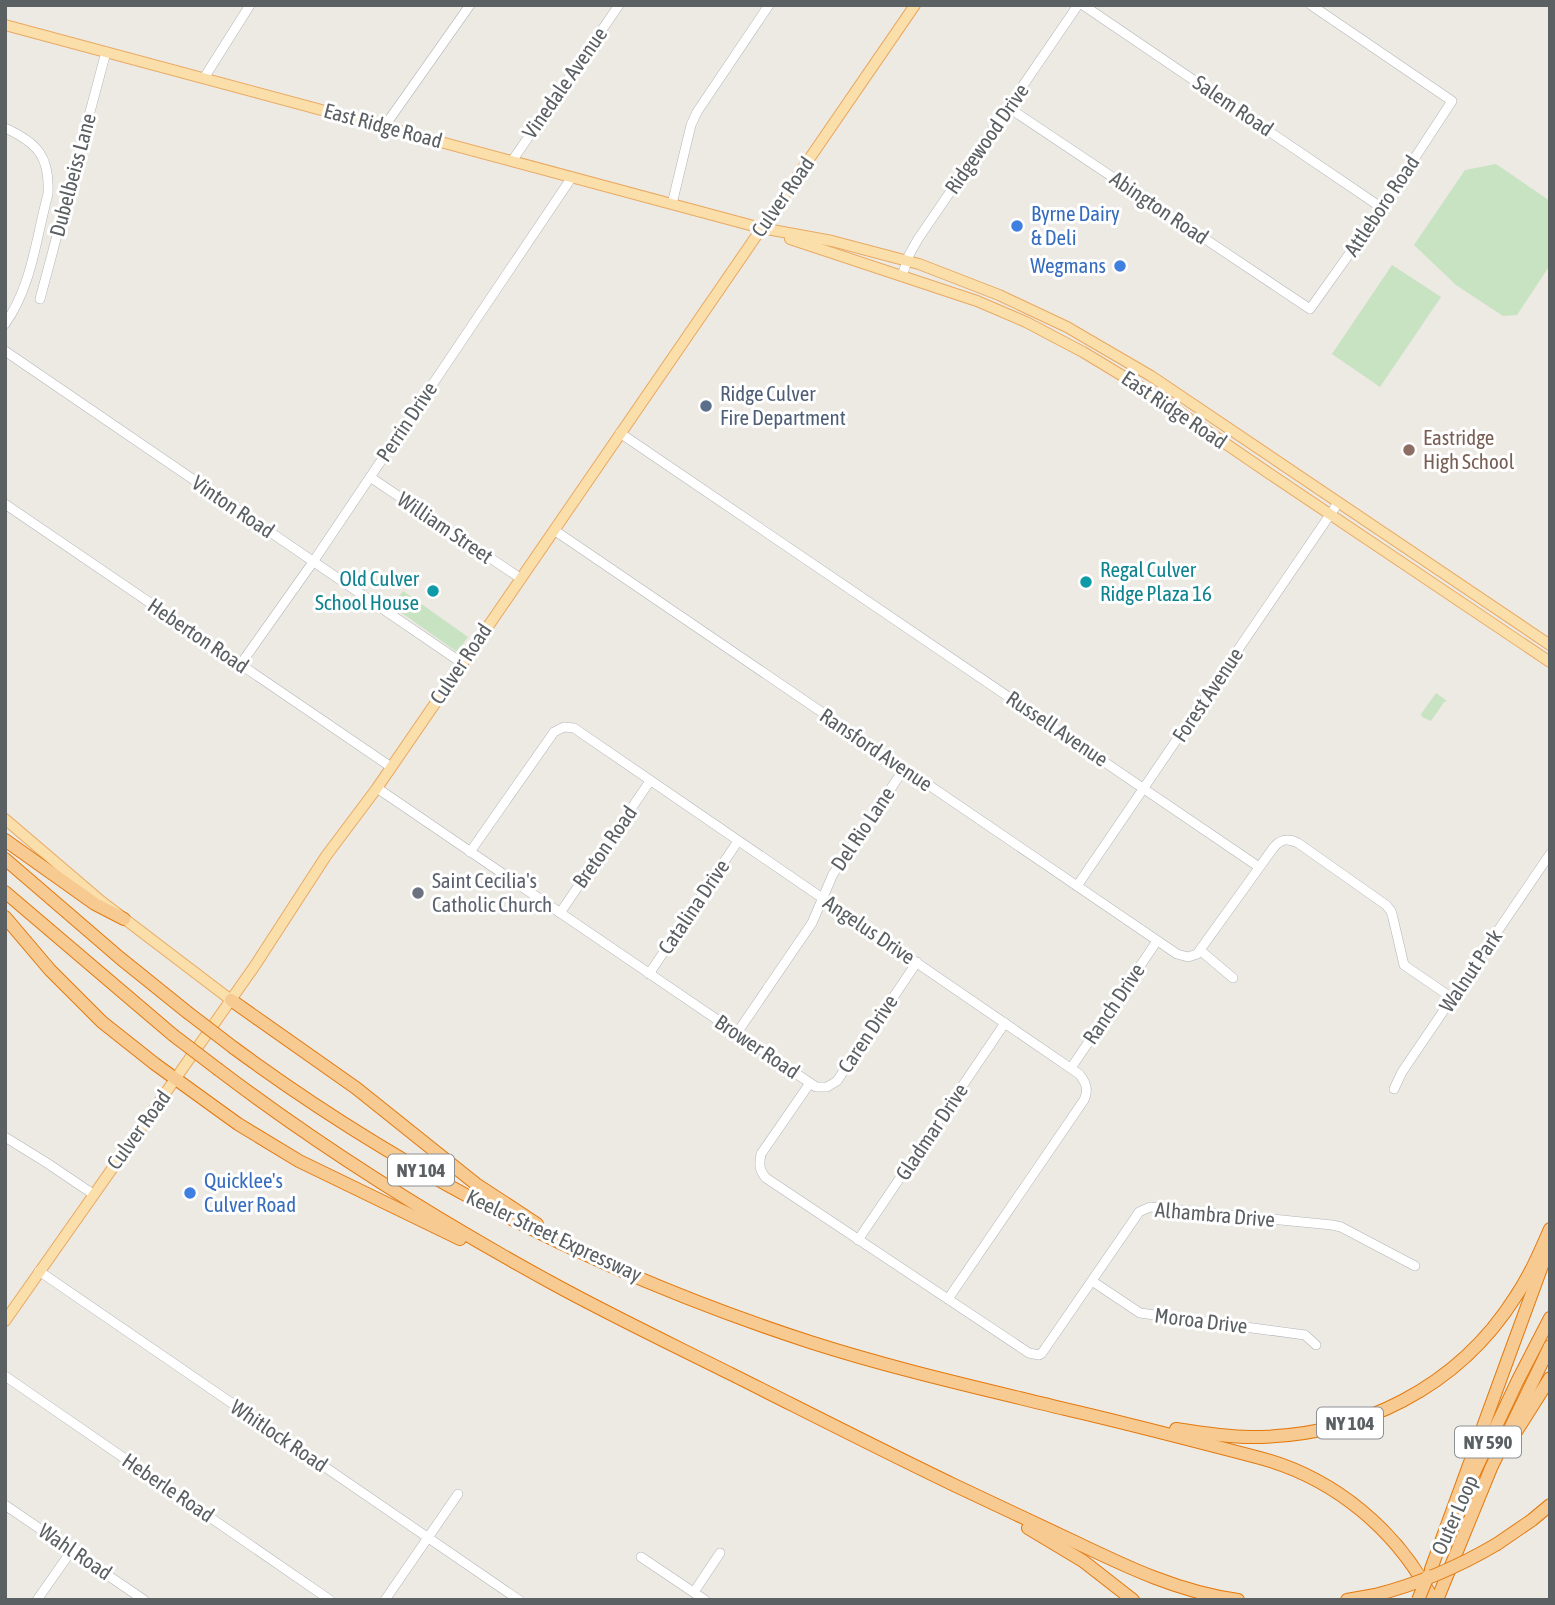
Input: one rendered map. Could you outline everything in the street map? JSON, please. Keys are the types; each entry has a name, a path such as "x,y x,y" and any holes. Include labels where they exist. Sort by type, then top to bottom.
{"highway":[{"path":"5,840 95,905 124,919"},
{"name":"Keeler Street Expressway","path":"5,859 120,958 234,1048 316,1105 420,1170 530,1228 620,1269 723,1311 818,1344 938,1379 1066,1409"},
{"name":"Keeler Street Expressway","path":"5,892 173,1035 302,1130 374,1178 561,1288 920,1469"},
{"path":"5,917 42,961 97,1017 175,1079 238,1124 282,1151 561,1288"},
{"path":"231,1000 356,1088 495,1198 620,1269"},
{"name":"NY 104","path":"1066,1409 1198,1433 1250,1437 1319,1431 1367,1417 1425,1388 1471,1352 1517,1295 1550,1229"},
{"path":"1431,1569 1550,1246"},
{"name":"Outer Loop","path":"1418,1600 1503,1410 1550,1318"},
{"name":"Outer Loop","path":"1437,1596 1501,1445 1550,1346"},
{"path":"1462,1535 1513,1437 1550,1378"},
{"path":"1066,1409 1268,1460 1316,1480 1347,1499 1381,1527 1437,1596"},
{"path":"920,1469 1058,1546 1133,1600"},
{"name":"NY 104","path":"920,1469 1143,1574 1191,1590 1238,1600"},
{"path":"1347,1600 1375,1595 1429,1579 1497,1544 1550,1505"}],"main road":[{"name":"Culver Road","path":"5,1321 231,1000 326,856 377,788 915,5"},
{"name":"East Ridge Road","path":"5,25 761,228 907,261 999,295 1098,344 1199,408 1550,645"},
{"name":"East Ridge Road","path":"761,228 989,305 1092,357 1174,408 1550,662"},
{"path":"5,819 124,919 231,1000"}],"street":[{"path":"204,78 250,5"},
{"path":"384,127 470,5"},
{"name":"Vinedale Avenue","path":"512,161 619,5"},
{"path":"672,204 696,112 769,5"},
{"name":"Ridgewood Drive","path":"902,276 918,239 1081,5"},
{"name":"Salem Road","path":"1081,5 1382,208"},
{"name":"Attleboro Road","path":"1310,309 1382,208 1452,101 1311,5"},
{"name":"Dubelbeiss Lane","path":"40,299 106,52"},
{"name":"Abington Road","path":"1009,107 1310,309"},
{"path":"5,128 28,140 40,154 47,168 48,194 25,286 5,324"},
{"name":"Perrin Drive","path":"240,665 313,562 572,177"},
{"name":"Vinton Road","path":"5,351 462,663"},
{"name":"Russell Avenue","path":"620,433 1259,867"},
{"name":"William Street","path":"370,477 520,578"},
{"name":"Forest Avenue","path":"1077,886 1338,503"},
{"name":"Heberton Road","path":"5,505 391,767"},
{"name":"Ransford Avenue","path":"554,530 1157,941 1183,957 1193,957 1200,951"},
{"name":"Angelus Drive","path":"470,852 546,741 559,728 574,728 1071,1068 1083,1079 1087,1089 1084,1100 948,1299"},
{"name":"Del Rio Lane","path":"737,1033 812,923 833,874 904,769"},
{"name":"Breton Road","path":"560,913 650,781"},
{"name":"Brower Road","path":"377,788 810,1083 761,1154 760,1171 766,1178 1024,1351 1039,1355"},
{"path":"1233,978 1200,951 1274,847 1281,840 1290,840 1389,908 1404,965 1452,998"},
{"name":"Catalina Drive","path":"649,974 738,841"},
{"name":"Walnut Park","path":"1394,1089 1402,1072 1550,854"},
{"name":"Ranch Drive","path":"1071,1068 1157,941"},
{"name":"Caren Drive","path":"810,1083 822,1088 837,1081 917,962"},
{"name":"Gladmar Drive","path":"858,1240 1005,1023"},
{"path":"5,1137 93,1194"},
{"name":"Alhambra Drive","path":"1039,1355 1139,1212 1150,1207 1342,1227 1415,1266"},
{"name":"Whitlock Road","path":"39,1272 519,1600"},
{"name":"Moroa Drive","path":"1092,1281 1140,1313 1305,1335 1316,1345"},
{"name":"Heberle Road","path":"5,1376 330,1600"},
{"path":"385,1600 458,1494"},
{"name":"Wahl Road","path":"5,1505 144,1600"},
{"path":"37,1600 72,1550"},
{"path":"694,1592 720,1553"},
{"path":"640,1557 705,1600"}],"green space":[{"path":"1496,164 1550,201 1550,265 1517,315 1503,316 1456,285 1414,245 1465,170"},
{"path":"1392,265 1441,297 1380,387 1332,354"},
{"path":"403,591 468,637 457,652 392,606"},
{"path":"1436,693 1447,701 1431,721 1421,714"}],"place":[{"name":"Byrne Dairy & Deli","path":"1017,226"},
{"name":"Wegmans","path":"1120,266"},
{"name":"Ridge Culver Fire Department","path":"706,406"},
{"name":"Eastridge High School","path":"1409,450"},
{"name":"Regal Culver Ridge Plaza 16","path":"1086,582"},
{"name":"Old Culver School House","path":"433,591"},
{"name":"Saint Cecilia's Catholic Church","path":"418,893"},
{"name":"Quicklee's Culver Road","path":"190,1193"}]}
